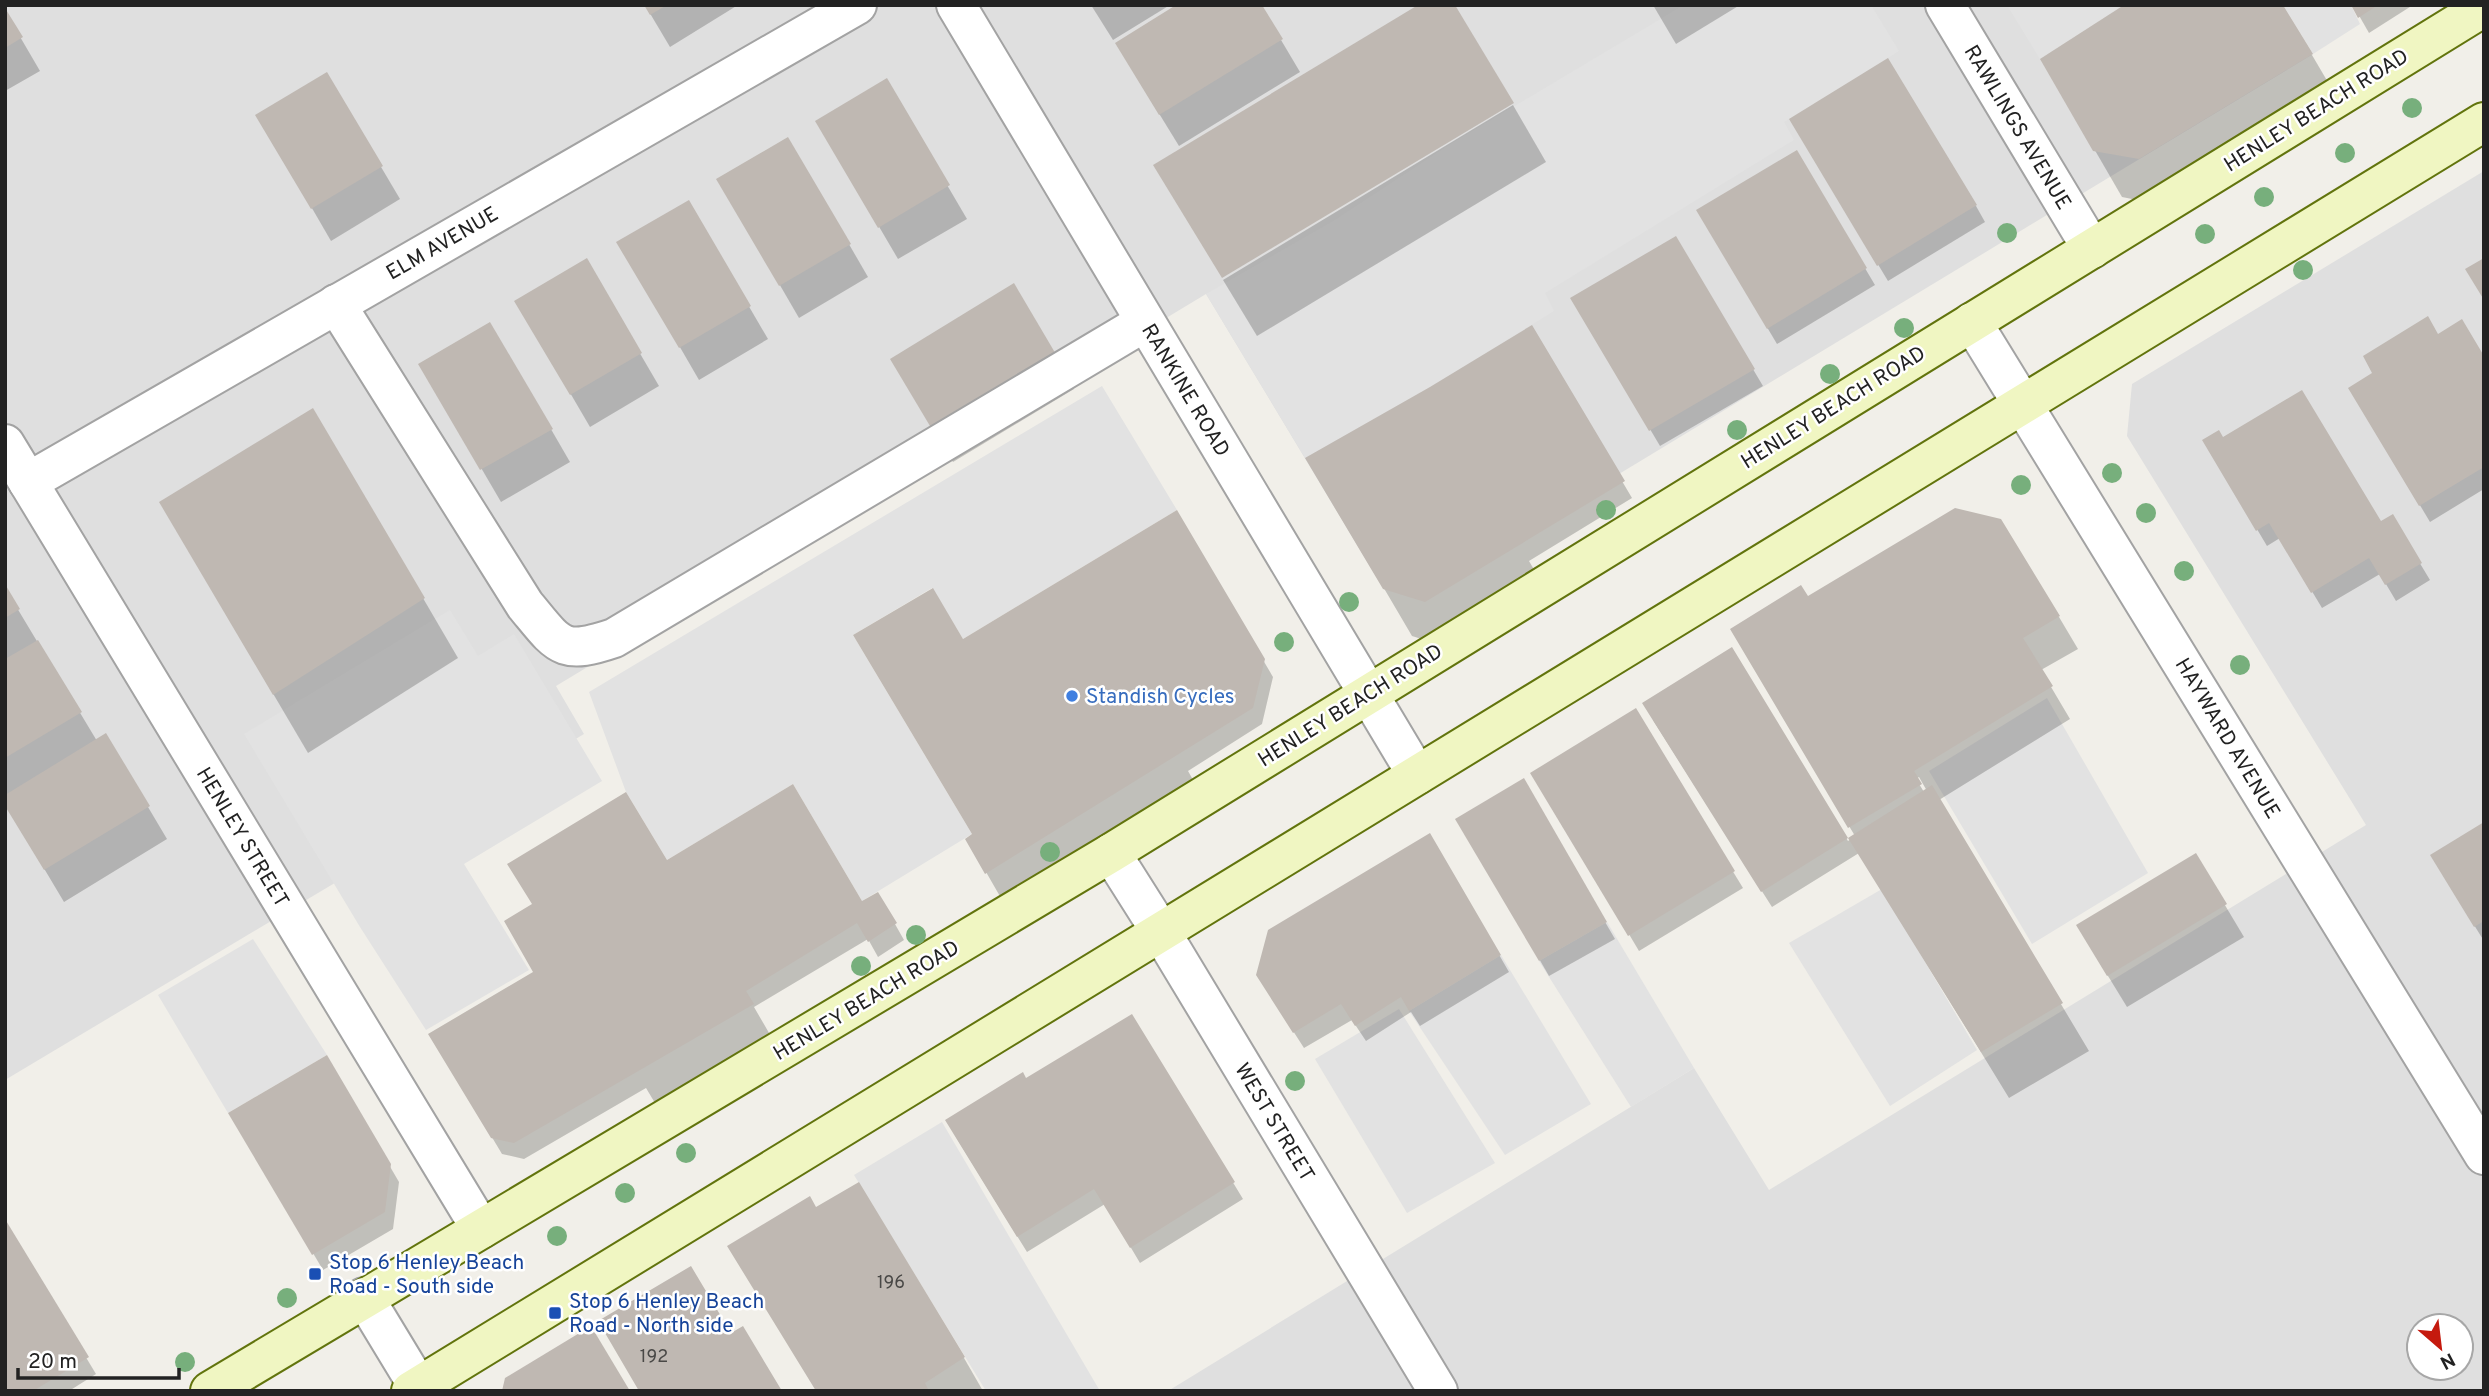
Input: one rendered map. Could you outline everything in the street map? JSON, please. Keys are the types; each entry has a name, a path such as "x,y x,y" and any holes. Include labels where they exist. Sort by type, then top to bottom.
{"main road":[{"name":"HENLEY BEACH ROAD","path":"210,1391 1111,853 2484,7"},
{"path":"417,1389 2484,122"}],"street":[{"name":"ELM AVENUE","path":"28,482 857,5"},
{"name":"RANKINE ROAD","path":"956,5 1417,775"},
{"name":"RAWLINGS AVENUE","path":"1945,5 2092,248"},
{"path":"336,304 525,606 548,633 567,647 584,648 614,638 1145,322"},
{"name":"HAYWARD AVENUE","path":"1972,321 2484,1155"},
{"name":"HENLEY STREET","path":"5,444 481,1229"},
{"name":"WEST STREET","path":"1111,853 1438,1391"},
{"path":"364,1297 417,1389"}],"shaded area":[{"path":"5,5 2283,5 2313,54 1429,589 1377,578 1206,294 556,686 584,734 5,1080"},
{"path":"1684,5 1871,5 1899,51 1784,122 1794,140 1545,293 1554,311 1430,387 1305,458 1206,294 1332,222 1451,144"},
{"path":"2007,5 2124,5 2040,59"},
{"path":"2283,5 2351,5 2360,24 2313,54"},
{"path":"2484,171 2484,1391 1168,1391 1694,1068 1769,1190 2366,825 2127,436 2132,384"},
{"path":"1102,386 1177,510 963,639 932,588 853,635 972,834 862,901 793,784 667,860 626,792 589,692"},
{"path":"450,610 478,656 514,634 602,781 464,864 529,970 426,1030 360,927 244,734"},
{"path":"2047,698 2148,873 2032,944 1929,771"},
{"path":"1882,889 1977,1050 1890,1106 1789,943"},
{"path":"1607,922 1694,1068 1631,1107 1539,961"},
{"path":"253,939 327,1055 228,1113 158,995"},
{"path":"1501,955 1591,1104 1505,1155 1409,1011"},
{"path":"1399,1009 1495,1163 1407,1213 1315,1059"},
{"path":"942,1122 1100,1391 986,1391 854,1175"}],"building":[{"path":"644,5 667,5 650,15"},
{"path":"1176,5 1262,5 1283,39 1159,115 1115,43"},
{"path":"1418,5 1455,5 1514,103 1222,278 1153,165"},
{"path":"2124,5 2283,5 2313,54 2139,159 2093,151 2040,59"},
{"path":"2351,5 2378,5 2358,18"},
{"path":"5,8 23,37 5,48"},
{"path":"1888,58 1977,205 1877,266 1789,119"},
{"path":"327,72 383,166 311,209 255,115"},
{"path":"887,78 950,185 878,228 815,121"},
{"path":"788,137 851,244 779,286 716,179"},
{"path":"1797,150 1867,268 1767,329 1696,210"},
{"path":"689,200 751,306 679,348 616,242"},
{"path":"1676,236 1755,369 1649,431 1570,298"},
{"path":"587,258 642,353 570,395 514,301"},
{"path":"2484,258 2484,300 2465,269"},
{"path":"1014,283 1057,356 933,431 890,359"},
{"path":"2428,316 2438,334 2462,319 2484,356 2484,467 2419,506 2348,388 2372,373 2363,356"},
{"path":"490,322 553,429 480,470 418,364"},
{"path":"1532,325 1625,481 1425,602 1383,589 1305,458"},
{"path":"2302,390 2381,521 2393,514 2422,563 2385,585 2369,558 2311,593 2269,523 2256,531 2202,440 2219,430 2223,437"},
{"path":"313,408 425,598 273,695 159,502"},
{"path":"1955,508 2001,519 2060,616 2023,638 2053,686 1914,771 1922,784 1848,828 1730,629 1801,585 1808,596"},
{"path":"1177,510 1265,659 1253,708 985,874 965,839 972,834 853,635 933,588 963,639"},
{"path":"5,584 20,609 5,618"},
{"path":"38,640 82,712 5,758 5,659"},
{"path":"1732,647 1848,838 1761,892 1642,703"},
{"path":"1636,708 1735,871 1628,936 1530,773"},
{"path":"106,733 150,806 44,870 5,806 5,795"},
{"path":"1524,778 1607,922 1539,961 1455,819"},
{"path":"793,784 862,901 878,892 897,923 868,942 857,923 746,991 754,1004 514,1143 491,1138 428,1034 533,972 504,921 532,904 507,864 626,792 667,860"},
{"path":"1932,785 2063,1003 1981,1052 1848,838"},
{"path":"2484,822 2484,921 2474,927 2430,855"},
{"path":"1430,833 1501,955 1409,1011 1401,997 1355,1026 1341,1004 1293,1033 1256,975 1268,930"},
{"path":"2196,853 2227,904 2107,976 2076,925"},
{"path":"1132,1014 1235,1182 1130,1248 1094,1189 1017,1237 945,1120 1023,1072 1026,1078"},
{"path":"327,1055 391,1164 385,1212 312,1255 228,1113"},
{"path":"859,1182 965,1357 925,1383 929,1391 816,1391 727,1246 810,1196 816,1207"},
{"path":"5,1219 89,1357 33,1391 5,1391"},
{"path":"691,1266 731,1333 743,1326 782,1391 639,1391 598,1321"},
{"path":"591,1326 630,1391 502,1391 505,1378"}],"place":[{"name":"Standish Cycles","path":"1072,696"},
{"name":"Stop 6 Henley Beach Road - South side","path":"315,1274"},
{"name":"Stop 6 Henley Beach Road - North side","path":"555,1313"}]}
